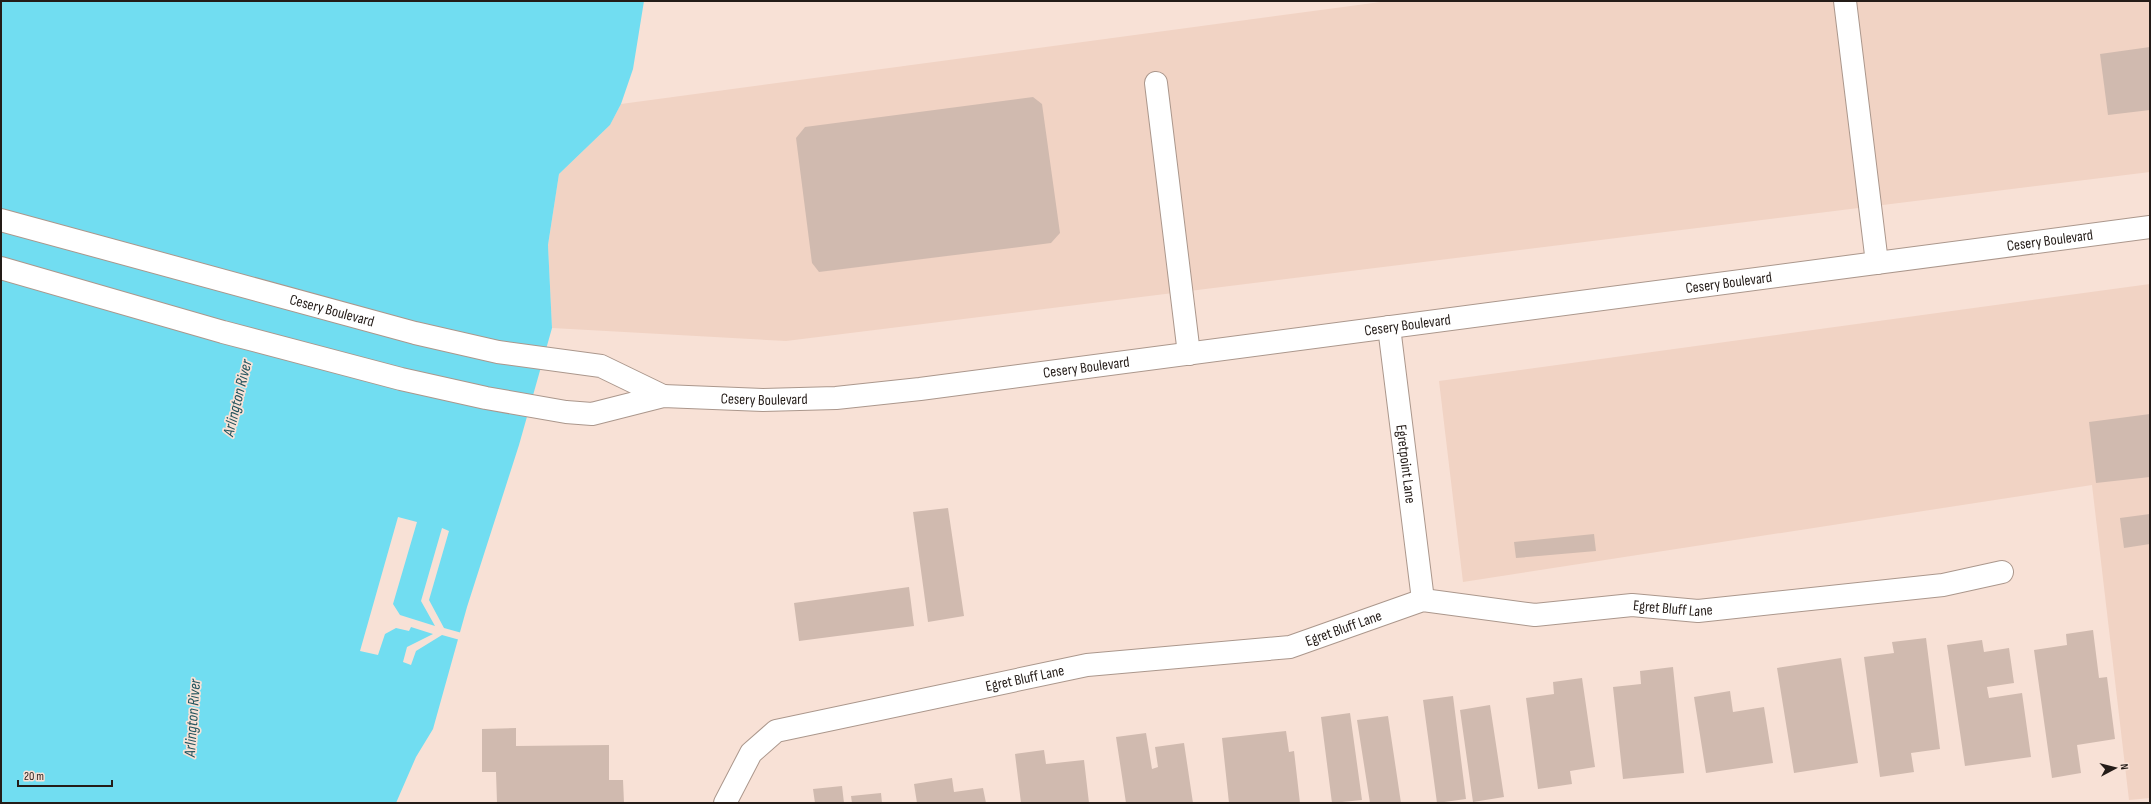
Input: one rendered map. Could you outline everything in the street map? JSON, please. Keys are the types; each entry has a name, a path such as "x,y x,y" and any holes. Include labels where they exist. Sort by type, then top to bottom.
{"main road":[{"path":"1845,1 1877,263"},
{"path":"1156,83 1189,354"},
{"name":"Cesery Boulevard","path":"1,220 415,333 498,352 601,366 663,396"},
{"name":"Cesery Boulevard","path":"1,268 223,332 401,379 486,398 566,412 592,414 663,396 763,400 836,398 1189,354 2150,227"},
{"name":"Egretpoint Lane","path":"1388,327 1422,600"},
{"name":"Egret Bluff Lane","path":"725,803 752,753 776,731 1086,664 1290,647 1422,600 1535,615 1632,605 1698,611 1942,585 2002,572"}],"shaded area":[{"path":"1388,1 2150,1 2150,172 786,341 552,328 548,245 559,174 610,125 621,104"},
{"path":"2150,284 2150,798 2129,800 2092,485 1463,582 1439,381"}],"water":[{"name":"Arlington River","path":"1,1 644,1 633,69 621,104 610,125 559,174 548,245 552,328 519,445 467,607 433,729 416,757 396,803 1,803"}],"pier":[{"path":"398,517 417,522 393,604 400,615 435,626 421,601 442,528 449,531 429,600 444,628 462,633 460,640 442,635 416,651 411,665 403,662 407,647 433,634 411,627 409,631 396,628 385,634 378,655 360,651"}],"building":[{"path":"2150,47 2150,110 2108,115 2100,54"},
{"path":"1033,97 1042,104 1060,233 1051,243 819,272 812,263 796,138 805,127"},
{"path":"2150,414 2150,477 2096,483 2089,422"},
{"path":"948,508 964,616 928,622 913,512"},
{"path":"2150,514 2150,544 2124,548 2120,518"},
{"path":"1594,534 1596,551 1516,558 1514,542"},
{"path":"909,587 914,626 799,641 794,603"},
{"path":"2093,630 2099,678 2107,677 2115,739 2077,745 2081,773 2052,778 2034,650 2067,645 2066,634"},
{"path":"1926,638 1940,749 1911,753 1914,772 1880,777 1864,657 1894,653 1892,642"},
{"path":"1982,640 1984,652 2009,648 2014,683 1987,687 1989,698 2022,693 2031,757 1965,766 1947,645"},
{"path":"1841,658 1858,763 1794,773 1777,668"},
{"path":"1673,667 1684,773 1623,779 1613,687 1641,684 1640,671"},
{"path":"1582,678 1595,767 1570,771 1572,784 1538,789 1526,698 1554,694 1553,682"},
{"path":"1730,691 1733,712 1764,707 1773,763 1706,773 1694,697"},
{"path":"1453,696 1466,799 1437,803 1423,700"},
{"path":"1490,705 1504,797 1473,802 1460,710"},
{"path":"1350,713 1362,800 1332,803 1321,717"},
{"path":"1388,716 1401,803 1370,803 1357,720"},
{"path":"516,728 516,746 609,745 609,780 623,780 624,803 497,803 496,772 482,772 482,729"},
{"path":"1286,731 1289,752 1294,751 1300,803 1229,803 1222,738"},
{"path":"1146,733 1152,769 1158,767 1155,747 1184,743 1193,803 1126,803 1116,737"},
{"path":"1044,750 1046,764 1084,760 1089,803 1021,803 1015,754"},
{"path":"952,778 954,792 983,788 986,803 917,803 914,784"},
{"path":"842,786 844,803 815,803 813,789"},
{"path":"881,793 882,803 852,803 851,796"}]}
